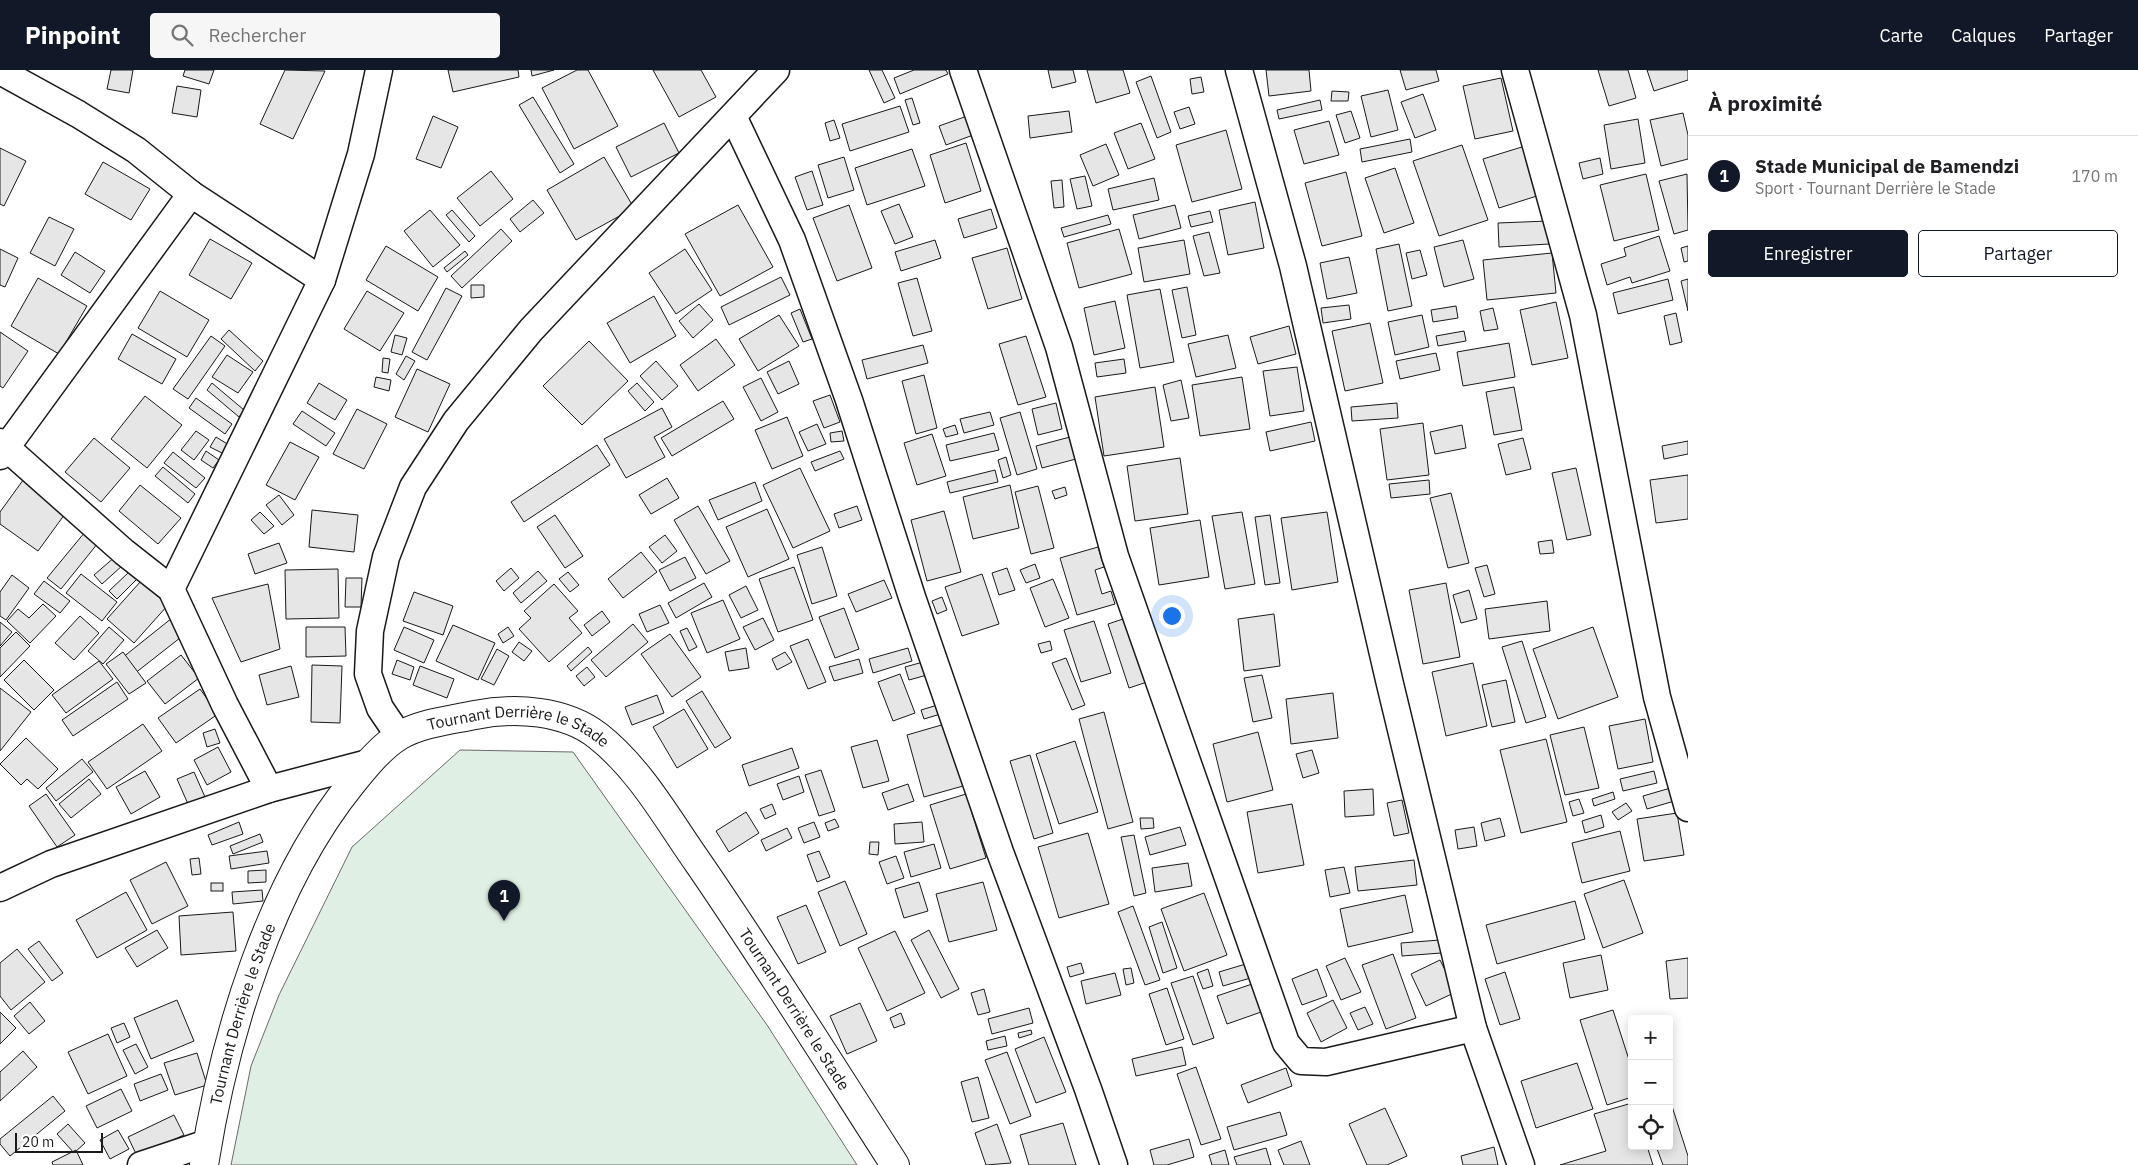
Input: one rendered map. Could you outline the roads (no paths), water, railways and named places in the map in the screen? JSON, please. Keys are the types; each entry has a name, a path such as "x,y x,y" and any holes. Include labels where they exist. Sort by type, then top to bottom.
{"street":[{"path":"170,589 322,280 360,154 379,70"},
{"path":"963,70 1059,347 1115,556 1286,1042 1301,1061 1326,1062 1473,1028"},
{"path":"1240,70 1293,266 1390,684 1473,1028 1520,1165"},
{"path":"1515,70 1583,315 1657,697 1688,808"},
{"path":"0,71 78,114 136,150 191,194 322,280"},
{"path":"399,736 380,708 368,674 370,631 386,557 413,487 456,421 531,330 733,116 764,75"},
{"path":"733,116 792,240 849,400 912,597 990,823 1114,1165"},
{"path":"191,194 2,448 170,589 269,789"},
{"name":"Tournant Derrière le Stade","path":"206,1154 219,1087 239,1013 270,926 288,884 332,807 368,763 399,736 432,724 488,712 529,712 564,717 594,733 622,756 730,910 895,1165"},
{"path":"0,888 50,864 269,789 368,763"},
{"path":"141,1165 206,1154"}],"place":[{"name":"Stade Municipal de Bamendzi","path":"504,921"}]}
